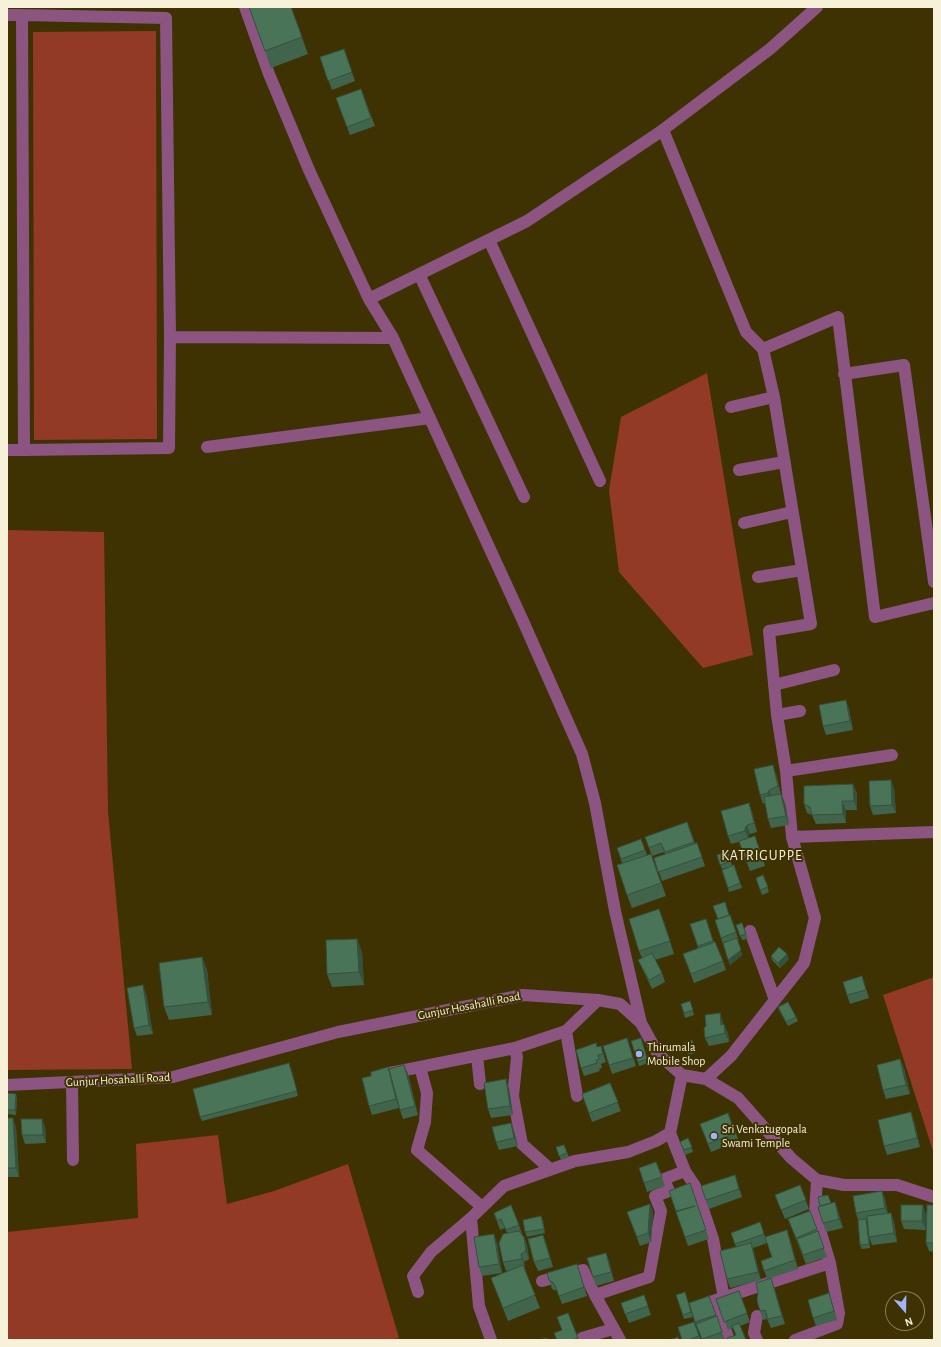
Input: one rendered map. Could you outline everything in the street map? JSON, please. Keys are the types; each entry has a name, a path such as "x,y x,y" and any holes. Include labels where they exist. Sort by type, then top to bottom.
{"street":[{"path":"245,7 269,74 309,170 369,299 393,338 520,614 582,754 595,803 615,911 641,1023"},
{"path":"369,299 527,221 663,130 770,49 817,7"},
{"path":"7,15 166,18 170,337 168,448 7,450"},
{"path":"22,15 24,450"},
{"path":"663,130 746,332 763,349 774,397 811,624 769,631 777,715 786,771 792,837 815,918 804,963 731,1056 706,1079"},
{"path":"489,240 600,481"},
{"path":"419,274 524,497"},
{"path":"763,349 838,317 875,617 934,603"},
{"path":"170,337 393,338"},
{"path":"844,374 904,365 934,582"},
{"path":"731,407 774,397"},
{"path":"207,447 430,418"},
{"path":"739,470 784,462"},
{"path":"744,523 792,512"},
{"path":"758,577 802,570"},
{"path":"774,685 834,670"},
{"path":"777,715 800,711"},
{"path":"786,771 892,755"},
{"path":"792,837 934,832"},
{"path":"750,931 775,1000"},
{"name":"Gunjur Hosahalli Road","path":"7,1085 173,1077 338,1032 523,995 598,1000 620,1004 641,1023 658,1054 682,1075"},
{"path":"378,1076 515,1048 566,1031 598,1000"},
{"path":"566,1031 577,1096"},
{"path":"515,1048 517,1057 513,1096 522,1144 550,1169"},
{"path":"477,1056 480,1084"},
{"path":"420,1067 427,1093 425,1122 417,1150 482,1207"},
{"path":"729,1340 715,1301 713,1239 695,1186 685,1170 670,1133 682,1075 706,1079 738,1098 792,1158 817,1180 844,1184 897,1185 934,1197"},
{"path":"72,1082 73,1160"},
{"path":"418,1292 413,1276 430,1252 471,1218 504,1186 575,1161 628,1152 656,1142 670,1133"},
{"path":"595,1295 649,1277 661,1211 655,1196 669,1190 664,1179 685,1170"},
{"path":"795,1340 837,1324 839,1313 830,1263 815,1213 817,1180"},
{"path":"471,1218 479,1306 491,1340"},
{"path":"715,1301 830,1263"},
{"path":"542,1281 583,1270 620,1340"},
{"path":"757,1316 754,1333 757,1340"},
{"path":"583,1340 582,1338 613,1329"}],"shaded area":[{"path":"156,31 157,439 34,440 33,32"},
{"path":"707,373 753,655 703,668 619,572 609,490 621,417"},
{"path":"7,530 104,532 108,811 132,1069 7,1070"},
{"path":"934,977 934,1154 883,995"},
{"path":"218,1135 227,1204 274,1191 348,1164 399,1338 390,1340 7,1340 7,1232 138,1218 136,1144"}],"building":[{"path":"249,7 291,7 302,37 265,51"},
{"path":"344,49 352,72 328,81 320,57"},
{"path":"361,89 371,118 347,127 336,98"},
{"path":"846,700 850,721 823,726 819,705"},
{"path":"773,765 778,786 769,790 768,793 760,795 754,769"},
{"path":"891,780 892,805 870,806 869,781"},
{"path":"853,784 854,801 842,801 843,814 812,815 810,807 804,804 804,786"},
{"path":"781,794 786,816 768,819 764,797"},
{"path":"749,803 754,823 747,825 745,831 728,836 721,811"},
{"path":"687,822 694,842 665,852 661,843 649,848 645,837"},
{"path":"755,836 762,857 746,862 739,841"},
{"path":"641,839 645,850 621,859 617,848"},
{"path":"697,843 702,857 658,872 654,858"},
{"path":"728,851 731,861 720,865 717,855"},
{"path":"651,854 661,883 627,895 617,865"},
{"path":"734,865 740,883 728,888 722,870"},
{"path":"763,875 768,887 760,890 756,878"},
{"path":"725,902 729,915 718,919 713,906"},
{"path":"659,909 670,941 639,951 629,919"},
{"path":"730,915 736,932 721,938 715,920"},
{"path":"706,919 713,941 698,946 690,924"},
{"path":"742,923 746,934 740,936 736,925"},
{"path":"737,938 741,950 728,960 723,943"},
{"path":"357,939 359,972 327,974 326,940"},
{"path":"715,942 723,961 691,974 683,954"},
{"path":"779,947 787,954 778,963 771,956"},
{"path":"652,953 662,973 649,980 638,960"},
{"path":"202,957 208,1002 164,1007 159,963"},
{"path":"862,976 866,990 847,995 843,982"},
{"path":"143,985 149,1025 134,1028 127,988"},
{"path":"690,1001 693,1010 684,1013 681,1004"},
{"path":"788,1002 796,1017 786,1022 778,1007"},
{"path":"720,1013 721,1025 724,1024 725,1033 705,1038 705,1015"},
{"path":"627,1038 633,1058 609,1065 603,1046"},
{"path":"641,1038 647,1059 638,1062 631,1041"},
{"path":"692,1040 695,1048 688,1051 684,1043"},
{"path":"596,1043 597,1047 601,1046 603,1054 598,1055 599,1059 596,1060 597,1063 581,1068 576,1050"},
{"path":"900,1059 906,1085 883,1090 877,1065"},
{"path":"289,1063 297,1091 200,1117 193,1089"},
{"path":"404,1065 415,1106 400,1110 389,1069"},
{"path":"388,1067 396,1099 369,1106 362,1078 371,1076 371,1072"},
{"path":"506,1079 510,1106 488,1109 484,1083"},
{"path":"610,1083 618,1102 589,1113 582,1094"},
{"path":"7,1093 16,1094 15,1110 7,1110"},
{"path":"911,1112 917,1138 884,1146 878,1120"},
{"path":"728,1113 735,1133 708,1144 700,1124"},
{"path":"7,1118 13,1118 16,1168 7,1168"},
{"path":"21,1119 42,1119 43,1135 22,1135"},
{"path":"511,1123 514,1138 496,1142 492,1127"},
{"path":"688,1138 692,1147 684,1150 680,1142"},
{"path":"564,1145 567,1153 559,1156 556,1147"},
{"path":"656,1162 662,1177 644,1183 639,1168"},
{"path":"735,1175 739,1189 706,1200 701,1186"},
{"path":"690,1183 706,1230 685,1237 676,1212 695,1206 676,1211 669,1191"},
{"path":"800,1185 806,1200 781,1210 775,1195"},
{"path":"882,1191 885,1208 856,1213 853,1196"},
{"path":"828,1195 831,1203 820,1206 818,1197"},
{"path":"835,1202 839,1219 823,1223 818,1207"},
{"path":"650,1204 648,1233 637,1237 627,1212"},
{"path":"511,1205 519,1225 506,1230 501,1219 497,1221 494,1213"},
{"path":"901,1205 923,1205 922,1221 901,1221"},
{"path":"927,1205 934,1205 934,1243 926,1243"},
{"path":"810,1211 817,1229 796,1238 788,1219"},
{"path":"891,1213 894,1233 869,1237 867,1216"},
{"path":"541,1216 544,1229 525,1232 523,1220"},
{"path":"866,1219 869,1244 860,1245 858,1220"},
{"path":"760,1222 764,1234 735,1244 731,1233"},
{"path":"787,1230 795,1260 764,1271 761,1261 772,1257 765,1237"},
{"path":"519,1231 524,1237 526,1251 521,1254 522,1259 503,1262 499,1243 503,1234"},
{"path":"818,1231 824,1248 803,1255 797,1239"},
{"path":"494,1234 499,1264 479,1267 474,1237"},
{"path":"543,1235 550,1258 534,1262 528,1239"},
{"path":"751,1243 758,1272 727,1279 720,1251"},
{"path":"606,1253 611,1272 593,1277 587,1258"},
{"path":"577,1264 584,1287 559,1296 554,1283 549,1280 547,1273"},
{"path":"523,1265 535,1295 503,1308 491,1278"},
{"path":"771,1278 782,1316 768,1319 765,1310 760,1311 757,1300 758,1292 756,1283"},
{"path":"739,1291 747,1313 724,1322 716,1299"},
{"path":"685,1292 691,1312 683,1315 676,1295"},
{"path":"829,1293 834,1311 813,1318 808,1300"},
{"path":"644,1295 648,1306 625,1314 621,1303"},
{"path":"709,1296 716,1315 695,1322 689,1303"},
{"path":"568,1313 578,1338 573,1340 557,1340 554,1333 562,1330 557,1317"},
{"path":"717,1316 722,1332 702,1339 696,1324"},
{"path":"694,1322 699,1336 688,1340 682,1340 678,1327"},
{"path":"739,1323 746,1340 728,1340 727,1338 736,1335 732,1326"},
{"path":"678,1337 679,1340 670,1340"}],"place":[{"name":"Thirumala Mobile Shop","path":"639,1054"},
{"name":"Sri Venkatugopala Swami Temple","path":"714,1136"}],"district":[{"name":"KATRIGUPPE","path":"762,856"}]}
